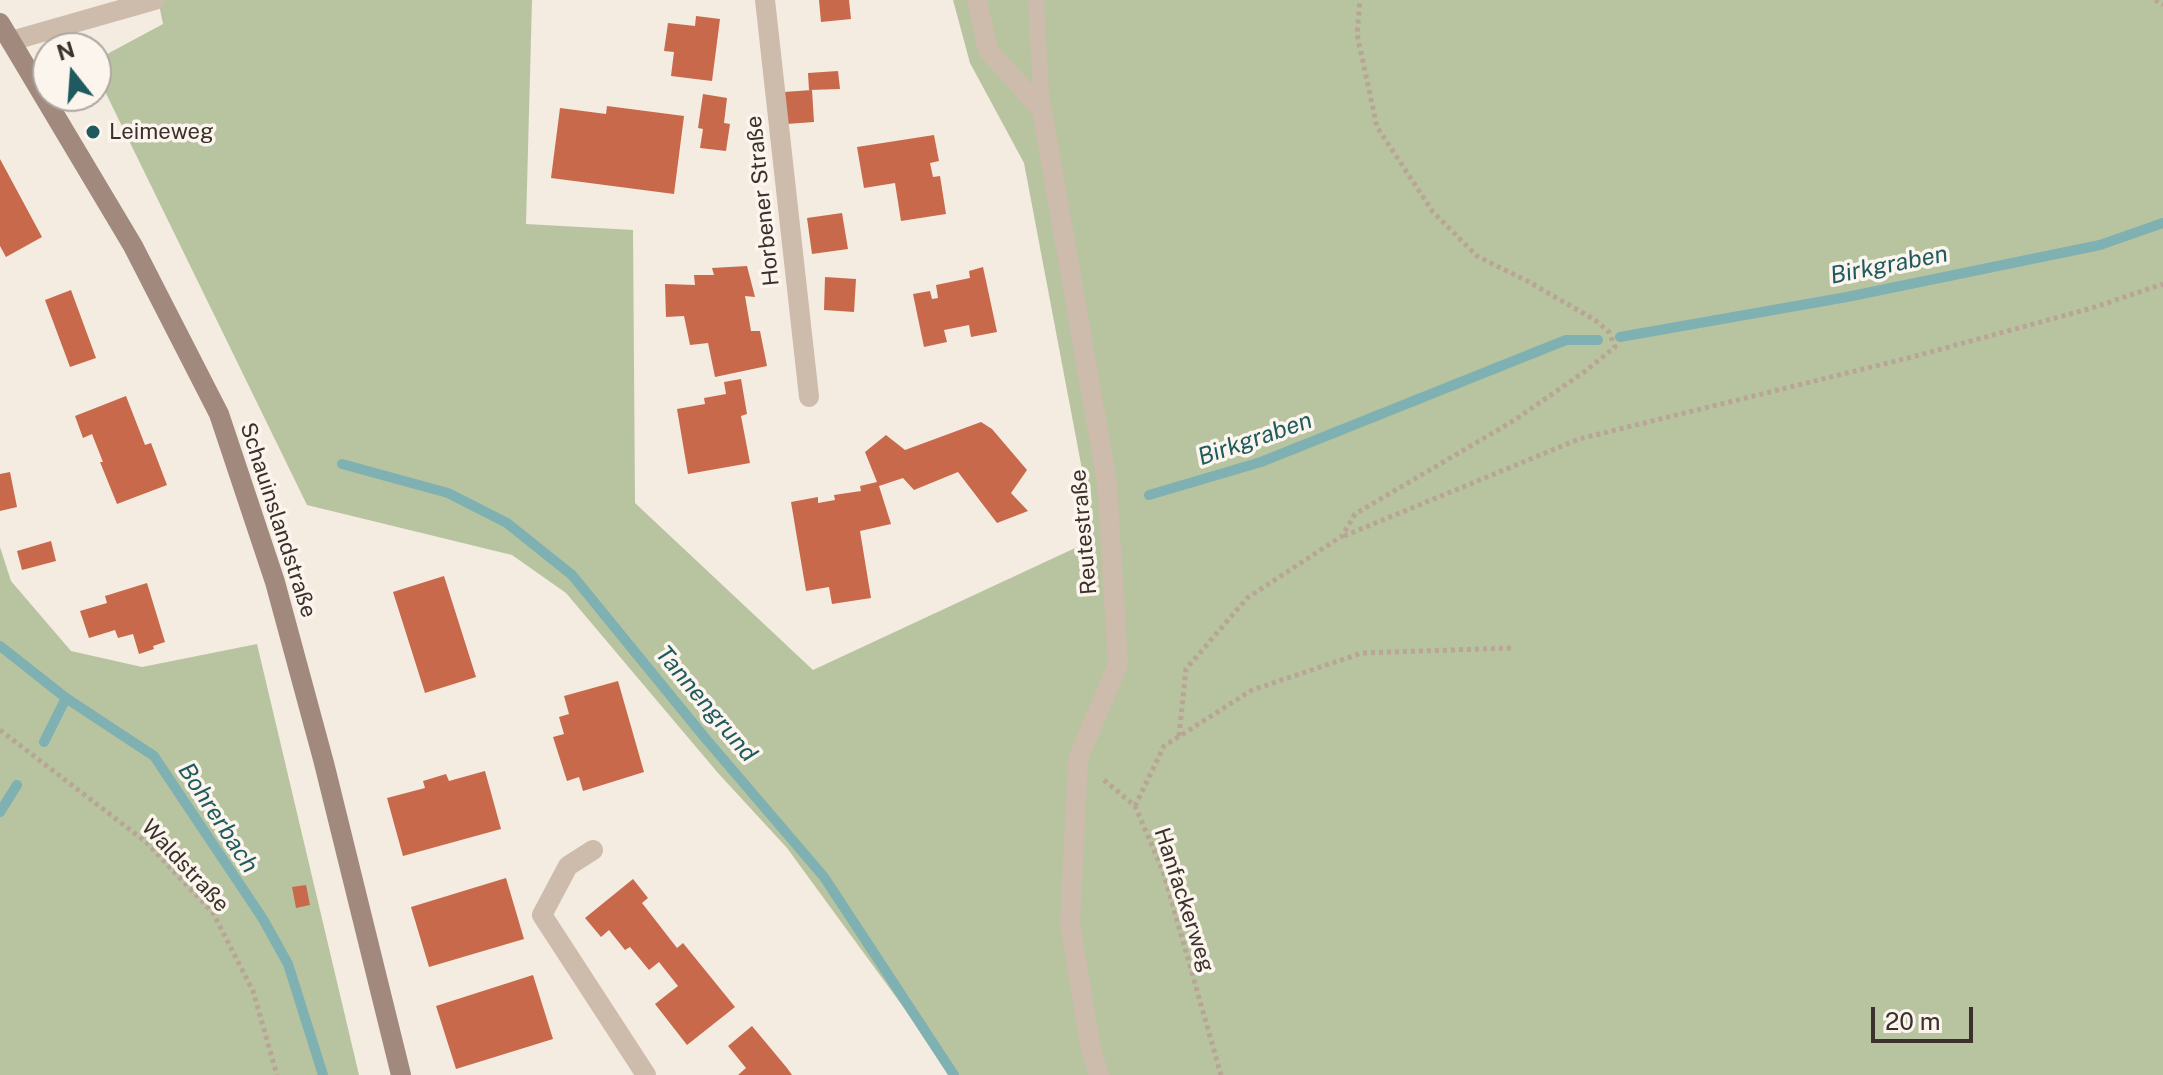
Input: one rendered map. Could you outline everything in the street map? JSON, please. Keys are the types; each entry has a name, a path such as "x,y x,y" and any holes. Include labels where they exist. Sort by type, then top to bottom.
{"main road":[{"name":"Schauinslandstraße","path":"0,23 133,246 219,414 275,582 324,763 401,1075"}],"street":[{"path":"11,41 155,0"},
{"name":"Horbener Straße","path":"765,0 809,397"},
{"path":"977,0 988,50 1042,110"},
{"name":"Reutestraße","path":"1042,110 1107,483 1118,664 1078,759 1070,923 1091,1050 1099,1075"},
{"path":"593,850 568,866 542,915 646,1075"}],"lane":[{"path":"1036,0 1042,110"}],"path":[{"path":"1342,536 1355,514 1513,421 1615,347 1609,332 1595,320 1477,256 1433,212 1377,127 1357,34 1360,0"},
{"path":"2155,0 2163,5"},
{"path":"1179,736 1186,669 1247,598 1342,536 1579,439 1912,357 2092,308 2163,284"},
{"path":"1135,806 1164,746 1252,690 1362,653 1511,648"},
{"name":"Waldstraße","path":"0,730 146,842 213,913 253,991 277,1075"},
{"name":"Hanfackerweg","path":"1078,759 1135,806 1163,871 1221,1075"}],"green space":[{"path":"158,0 532,0 526,224 633,230 635,503 813,670 1088,542 1088,501 1024,163 970,63 953,0 2163,0 2163,1075 953,1075 787,848 718,773 566,593 512,555 307,505 112,106 112,51 163,24"},
{"path":"0,547 11,581 71,651 142,667 257,644 359,1075 0,1075"}],"building":[{"path":"819,0 849,0 851,19 821,22"},
{"path":"696,16 720,19 712,81 671,76 674,52 664,51 668,23 695,26"},
{"path":"838,71 840,89 809,90 808,73"},
{"path":"812,90 814,122 786,124 784,92"},
{"path":"703,94 727,98 724,123 730,124 726,151 700,148 703,129 698,128"},
{"path":"607,106 684,116 674,194 551,178 560,108 606,114"},
{"path":"934,135 939,161 930,163 933,177 940,176 946,214 901,221 895,183 864,188 857,147"},
{"path":"0,159 42,237 6,257 0,246"},
{"path":"842,213 848,249 812,254 807,218"},
{"path":"747,266 755,297 745,296 751,331 760,331 767,366 715,377 708,343 690,345 684,316 666,317 665,284 695,285 694,275 714,275 712,268"},
{"path":"983,267 997,332 971,337 969,325 944,330 947,342 924,347 913,294 930,291 932,299 938,298 936,285 970,278 969,271"},
{"path":"825,277 856,279 854,312 824,310"},
{"path":"71,290 96,358 70,367 45,300"},
{"path":"741,379 747,414 741,416 750,463 688,474 677,409 705,404 704,398 726,394 724,382"},
{"path":"126,396 145,445 151,443 167,485 117,504 92,434 83,438 75,416"},
{"path":"981,422 992,429 1027,470 1011,493 1028,511 997,523 958,472 914,490 903,478 879,486 891,524 860,531 871,598 832,604 829,587 806,591 791,502 818,497 818,503 835,500 834,495 861,491 860,486 877,482 865,452 886,435 905,450"},
{"path":"10,472 17,507 0,511 0,474"},
{"path":"51,541 56,561 22,570 17,551"},
{"path":"444,576 476,677 425,693 393,592"},
{"path":"147,583 165,642 139,654 133,634 118,638 115,630 89,638 80,611 107,603 105,596"},
{"path":"618,681 644,772 583,791 579,777 567,781 553,737 564,734 559,717 569,714 564,696"},
{"path":"485,771 501,829 403,856 387,798 425,788 423,781 446,774 449,781"},
{"path":"506,878 524,939 429,967 411,907"},
{"path":"633,879 648,898 642,903 677,948 683,943 735,1007 687,1045 655,1004 678,986 659,962 649,970 630,947 625,950 609,930 601,937 585,918"},
{"path":"306,885 310,905 296,908 292,887"},
{"path":"533,975 553,1039 456,1069 436,1006"},
{"path":"752,1026 792,1075 738,1075 746,1068 728,1046"}],"waterway":[{"name":"Birkgraben","path":"1620,337 1847,297 2100,245 2163,223"},
{"name":"Birkgraben","path":"1149,495 1261,462 1566,340 1598,340"},
{"name":"Tannengrund","path":"342,464 448,493 507,523 572,575 824,877 954,1075"},
{"name":"Bohrerbach","path":"0,646 66,698 154,756 263,919 288,964 323,1075"},
{"path":"44,742 66,698"},
{"path":"0,812 17,785"}],"place":[{"name":"Leimeweg","path":"93,132"}]}
